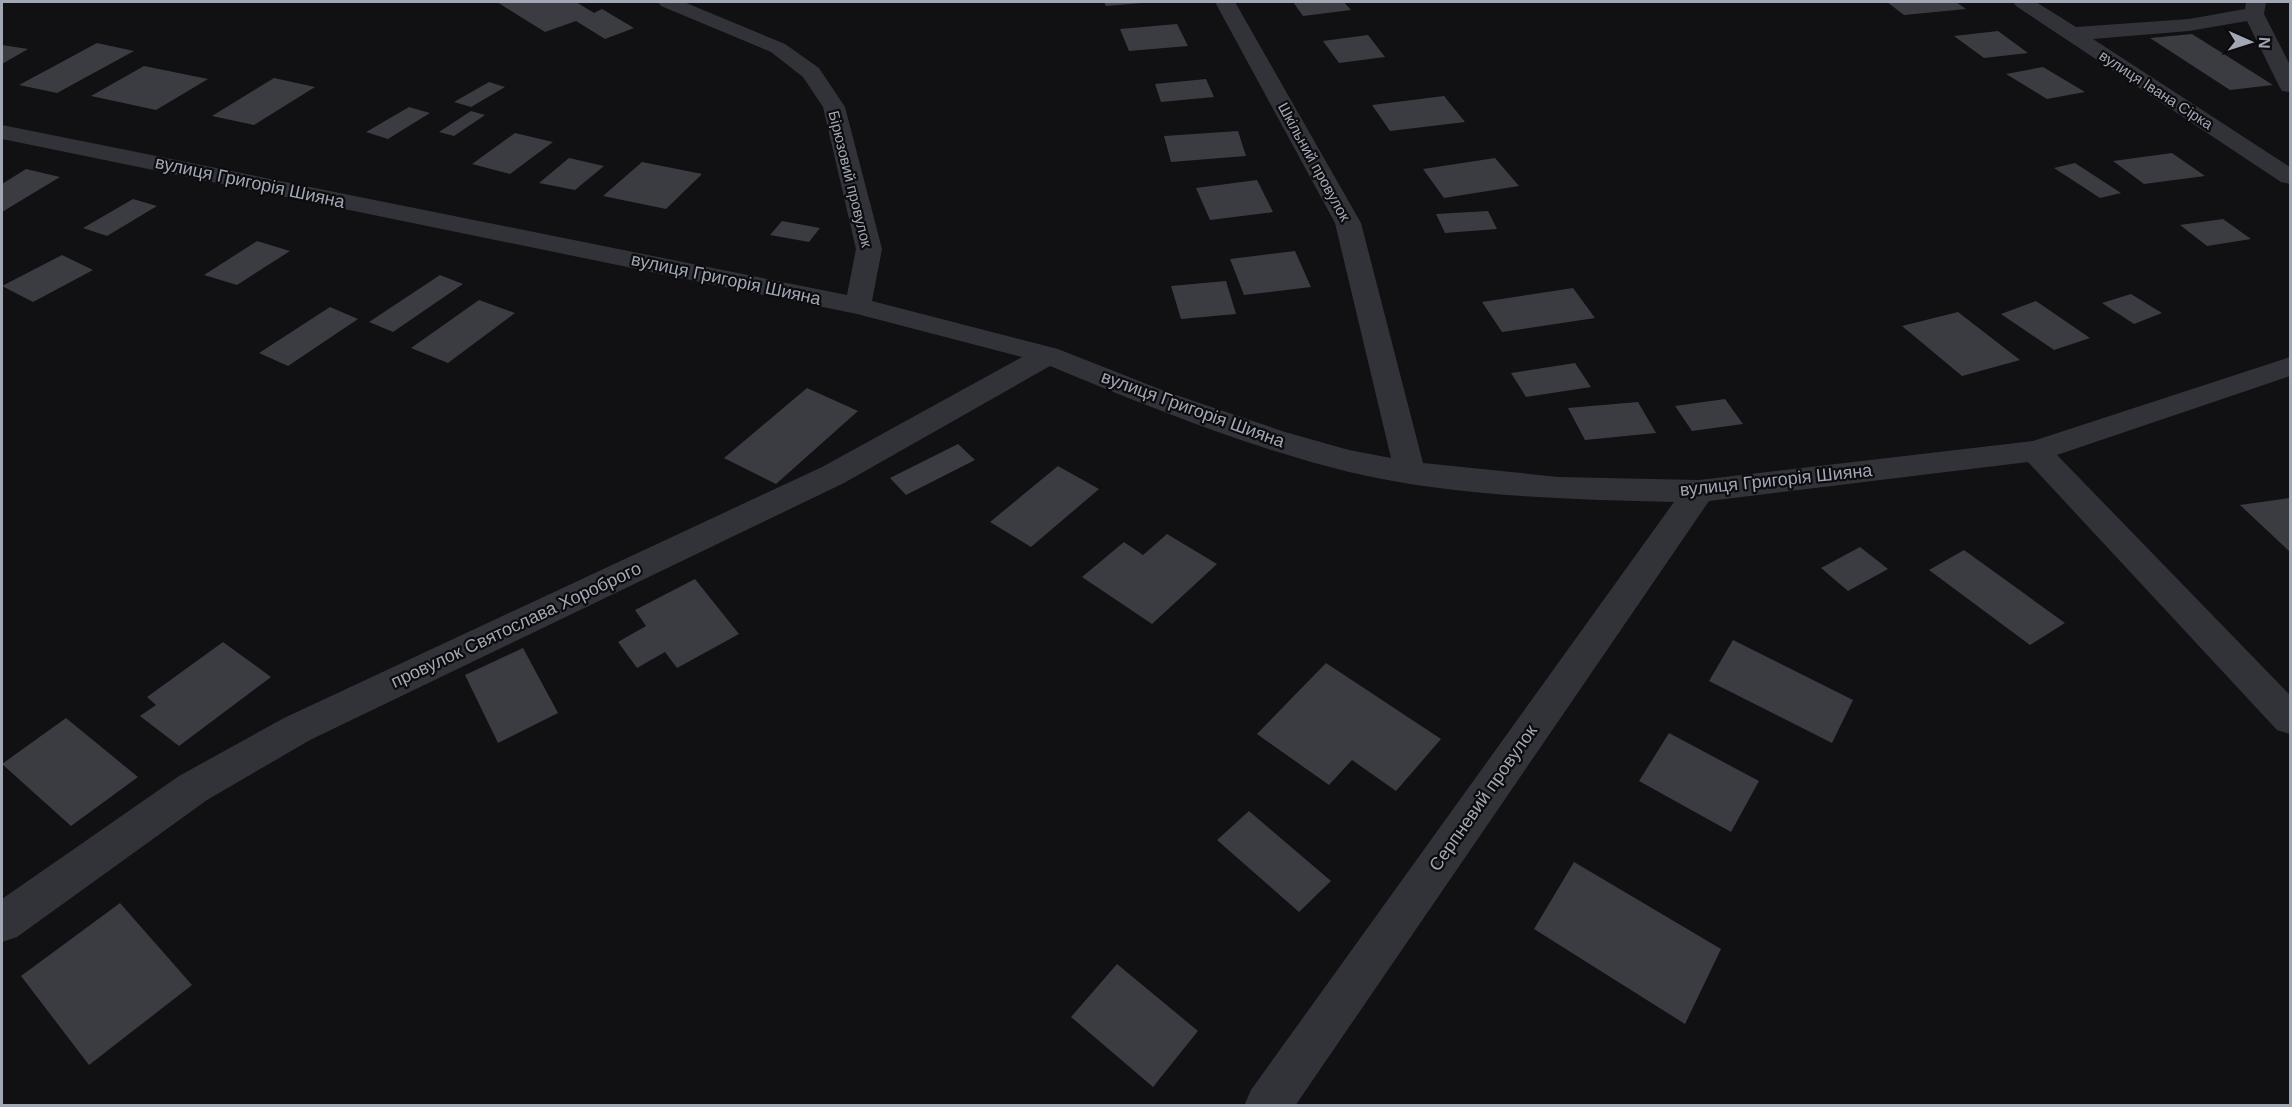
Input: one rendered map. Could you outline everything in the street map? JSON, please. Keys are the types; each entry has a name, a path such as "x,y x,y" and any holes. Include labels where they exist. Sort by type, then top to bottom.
{"street":[{"name":"Бірюзовий провулок","path":"668,2 778,48 812,73 834,107 869,249 858,306"},
{"name":"Шкільний провулок","path":"1225,2 1348,223 1410,473"},
{"name":"вулиця Івана Сірка","path":"2023,2 2290,177"},
{"path":"2072,34 2188,25 2255,8 2290,86"},
{"name":"вулиця Григорія Шияна","path":"2,132 858,306 1048,355 1157,399 1274,439 1350,461 1410,473 1559,488 1699,491 2035,451 2290,366"},
{"name":"провулок Святослава Хороброго","path":"2,923 193,788 297,729 833,475 1048,355"},
{"path":"2035,451 2290,719"},
{"name":"Серпневий провулок","path":"1267,1106 1699,491"}],"building":[{"path":"497,2 576,2 594,13 602,9 634,28 605,39 576,21 545,32"},
{"path":"1104,2 1142,2 1142,3 1106,6"},
{"path":"1293,2 1344,2 1351,10 1303,16"},
{"path":"1887,2 1956,2 1966,9 1904,15"},
{"path":"1177,24 1188,46 1129,51 1120,29"},
{"path":"1998,31 2028,53 1984,58 1954,36"},
{"path":"2192,34 2273,85 2230,90 2150,38"},
{"path":"1368,35 1385,57 1339,63 1323,41"},
{"path":"97,43 134,51 57,93 19,85"},
{"path":"2,45 28,49 2,64"},
{"path":"144,66 208,79 156,110 91,96"},
{"path":"2043,67 2085,92 2047,99 2006,74"},
{"path":"274,78 315,87 254,125 212,116"},
{"path":"1206,79 1214,97 1161,102 1155,84"},
{"path":"489,82 505,87 471,107 454,102"},
{"path":"1444,96 1465,122 1390,131 1372,105"},
{"path":"409,107 430,113 388,139 366,132"},
{"path":"471,111 485,115 454,136 439,132"},
{"path":"1238,131 1246,156 1171,162 1164,136"},
{"path":"515,133 553,142 510,174 472,164"},
{"path":"2172,153 2205,176 2144,184 2113,161"},
{"path":"569,158 604,166 575,190 539,183"},
{"path":"1495,158 1519,186 1444,198 1423,169"},
{"path":"642,162 702,174 666,209 603,196"},
{"path":"2075,163 2121,193 2100,198 2054,168"},
{"path":"26,169 60,177 2,212 2,184"},
{"path":"1257,180 1273,212 1210,220 1196,188"},
{"path":"133,199 157,206 107,236 83,228"},
{"path":"1488,211 1497,229 1445,233 1436,214"},
{"path":"2223,219 2251,239 2207,246 2180,225"},
{"path":"782,221 820,228 809,242 770,235"},
{"path":"257,241 290,251 237,285 204,275"},
{"path":"1295,251 1311,287 1244,295 1230,259"},
{"path":"62,255 93,270 33,302 2,286"},
{"path":"440,275 463,284 393,332 369,322"},
{"path":"1226,281 1236,314 1181,319 1171,286"},
{"path":"1573,288 1595,318 1502,332 1482,302"},
{"path":"2131,294 2162,313 2134,324 2102,303"},
{"path":"479,300 515,313 448,363 411,348"},
{"path":"2036,301 2090,338 2054,350 2001,314"},
{"path":"330,307 358,319 288,366 259,353"},
{"path":"1958,312 2020,360 1962,376 1902,326"},
{"path":"1575,363 1591,387 1526,397 1511,373"},
{"path":"807,388 858,411 776,484 724,458"},
{"path":"1725,399 1743,424 1692,431 1675,406"},
{"path":"1638,402 1656,433 1585,440 1568,408"},
{"path":"958,444 975,460 906,495 890,478"},
{"path":"1058,466 1099,489 1031,547 990,522"},
{"path":"2290,498 2290,551 2289,551 2240,505"},
{"path":"1167,534 1217,564 1152,624 1082,577 1124,542 1143,555"},
{"path":"1860,547 1888,569 1848,591 1821,568"},
{"path":"1964,550 2065,623 2030,645 1929,570"},
{"path":"695,579 739,634 677,668 665,652 637,668 618,642 646,626 635,610"},
{"path":"1733,640 1853,700 1832,743 1709,681"},
{"path":"223,642 271,677 179,746 140,716 156,705 147,697"},
{"path":"523,648 558,713 498,743 465,675"},
{"path":"1326,663 1441,739 1396,791 1352,760 1329,785 1257,734"},
{"path":"66,718 138,777 71,826 2,764"},
{"path":"1669,733 1759,781 1731,832 1639,781"},
{"path":"1249,811 1331,881 1299,912 1217,840"},
{"path":"1574,862 1721,949 1685,1024 1534,929"},
{"path":"120,903 192,985 89,1065 21,976"},
{"path":"1117,964 1198,1031 1153,1087 1071,1017"}]}
